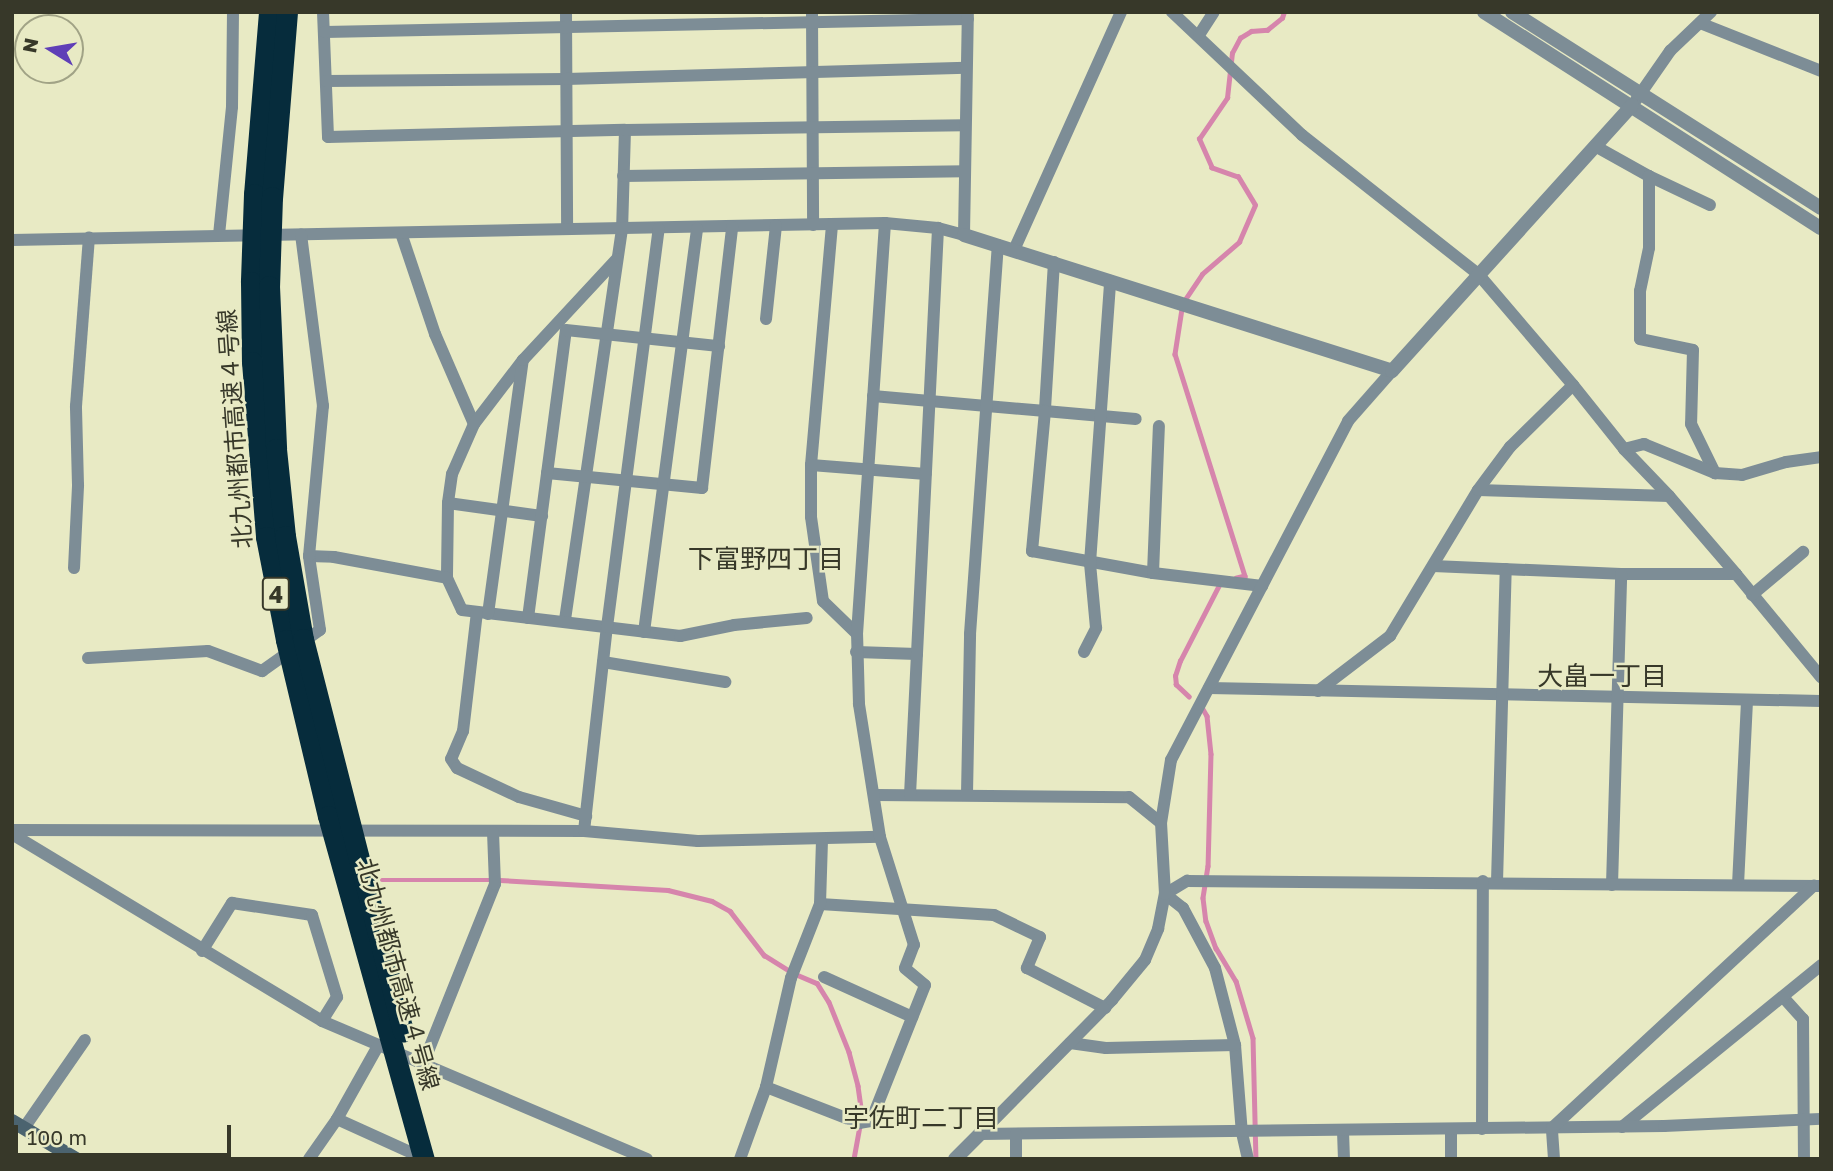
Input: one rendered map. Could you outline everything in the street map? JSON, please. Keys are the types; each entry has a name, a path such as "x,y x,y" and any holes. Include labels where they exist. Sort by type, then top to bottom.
{"highway":[{"name":"北九州都市高速４号線","path":"269,12 254,194 251,282 252,362 266,537 286,640 328,816 425,1159"},
{"name":"北九州都市高速４号線","path":"287,12 274,159 269,286 274,424 285,536 303,639 342,797 439,1159"}],"main road":[{"path":"18,1124 76,1159"}],"street":[{"path":"219,235 232,107 233,12"},
{"path":"323,12 328,137 566,130 964,125"},
{"path":"566,12 567,229"},
{"path":"1014,250 1121,12"},
{"path":"1172,12 1302,135 1479,275 1624,449 1669,496 1821,677"},
{"path":"1199,35 1214,12"},
{"path":"1484,12 1821,208"},
{"path":"1512,12 1821,228"},
{"path":"955,1159 1105,1008 1145,960 1158,929 1165,894 1161,823 1171,760 1348,421 1636,100 1670,51 1711,12"},
{"path":"325,32 566,28 812,17 968,16 964,235"},
{"path":"812,17 813,225"},
{"path":"1700,23 1821,71"},
{"path":"326,80 566,79 966,68"},
{"path":"565,622 622,229 625,130"},
{"path":"1595,146 1710,205"},
{"path":"623,176 965,171"},
{"path":"1649,176 1649,248 1640,291 1640,339 1693,350 1691,424 1715,473"},
{"path":"12,240 885,223 938,228 1054,262 1392,371"},
{"path":"766,1087 859,1123 871,1121 925,985 905,968 914,945 880,837 876,795 859,704 856,652 885,223"},
{"path":"832,225 811,465 811,517 823,601 857,634"},
{"path":"766,319 776,226"},
{"path":"547,472 702,488 732,227"},
{"path":"584,831 607,627 659,228"},
{"path":"644,632 697,228"},
{"path":"910,795 938,228"},
{"path":"401,233 435,334 474,424"},
{"path":"88,658 208,652 262,671 320,630 309,556 323,407 301,234"},
{"path":"74,568 78,485 76,406 89,238"},
{"path":"967,794 970,634 998,245"},
{"path":"618,258 523,360 474,424 452,474 448,503 447,578 461,610 680,636 734,625 807,618"},
{"path":"1054,262 1045,411 1032,551 1153,573 1262,586"},
{"path":"1084,652 1096,628 1096,605 1090,563 1110,281"},
{"path":"528,618 566,330 719,346"},
{"path":"523,360 502,509 463,731 458,736 451,759 457,768 519,797 586,816"},
{"path":"1318,691 1390,636 1478,491 1510,447 1573,385"},
{"path":"873,396 1136,419"},
{"path":"1153,573 1159,426"},
{"path":"1624,449 1644,444 1715,473 1742,475 1786,462 1821,457"},
{"path":"811,465 926,474"},
{"path":"1478,491 1669,496"},
{"path":"448,503 541,516"},
{"path":"1752,595 1803,552"},
{"path":"309,556 334,556 447,578"},
{"path":"1433,566 1621,574 1736,574"},
{"path":"1497,883 1506,569"},
{"path":"1612,885 1621,574"},
{"path":"856,652 917,654"},
{"path":"603,662 725,682"},
{"path":"1209,688 1821,701"},
{"path":"1738,885 1747,700"},
{"path":"876,795 1129,797 1161,823"},
{"path":"12,832 584,831 698,841 880,837"},
{"path":"12,832 202,951 323,1021 648,1159"},
{"path":"423,1064 495,877 493,832"},
{"path":"740,1159 766,1087 791,978 820,904 822,839"},
{"path":"1165,894 1187,881 1483,881 1817,886"},
{"path":"1482,1129 1483,881"},
{"path":"1553,1159 1552,1128 1817,886"},
{"path":"1165,894 1183,908 1214,968 1235,1045 1242,1133 1248,1159"},
{"path":"202,951 232,903 312,915 337,997 323,1021"},
{"path":"820,904 994,915 1040,937 1027,968 1105,1008"},
{"path":"1622,1127 1821,965"},
{"path":"824,977 912,1017"},
{"path":"1783,997 1803,1019 1804,1159"},
{"path":"18,1124 85,1040"},
{"path":"1070,1044 1106,1048 1235,1045"},
{"path":"309,1159 337,1119 378,1046"},
{"path":"337,1119 425,1159"},
{"path":"981,1134 1622,1127 1821,1119"},
{"path":"1451,1129 1451,1159"},
{"path":"1343,1131 1344,1159"},
{"path":"1016,1134 1016,1159"}],"waterway":[{"path":"1184,301 1202,274 1239,242 1255,205 1238,177 1212,168 1199,139 1227,98 1232,53 1240,38 1251,31 1267,30 1282,18 1284,12"},
{"path":"1182,309 1175,354 1245,576 1236,578"},
{"path":"1189,697 1176,685 1175,676 1219,585"},
{"path":"1203,709 1207,716 1211,754 1208,866 1203,898 1206,921 1216,948 1236,981 1253,1038 1256,1159"},
{"path":"382,880 500,880 668,890 712,901 730,911 764,955 793,973 817,983 829,1002 849,1052 858,1086 862,1115 854,1159"}],"district":[{"name":"下富野四丁目","path":"766,559"},
{"name":"大畠一丁目","path":"1602,676"},
{"name":"宇佐町二丁目","path":"921,1118"}]}
